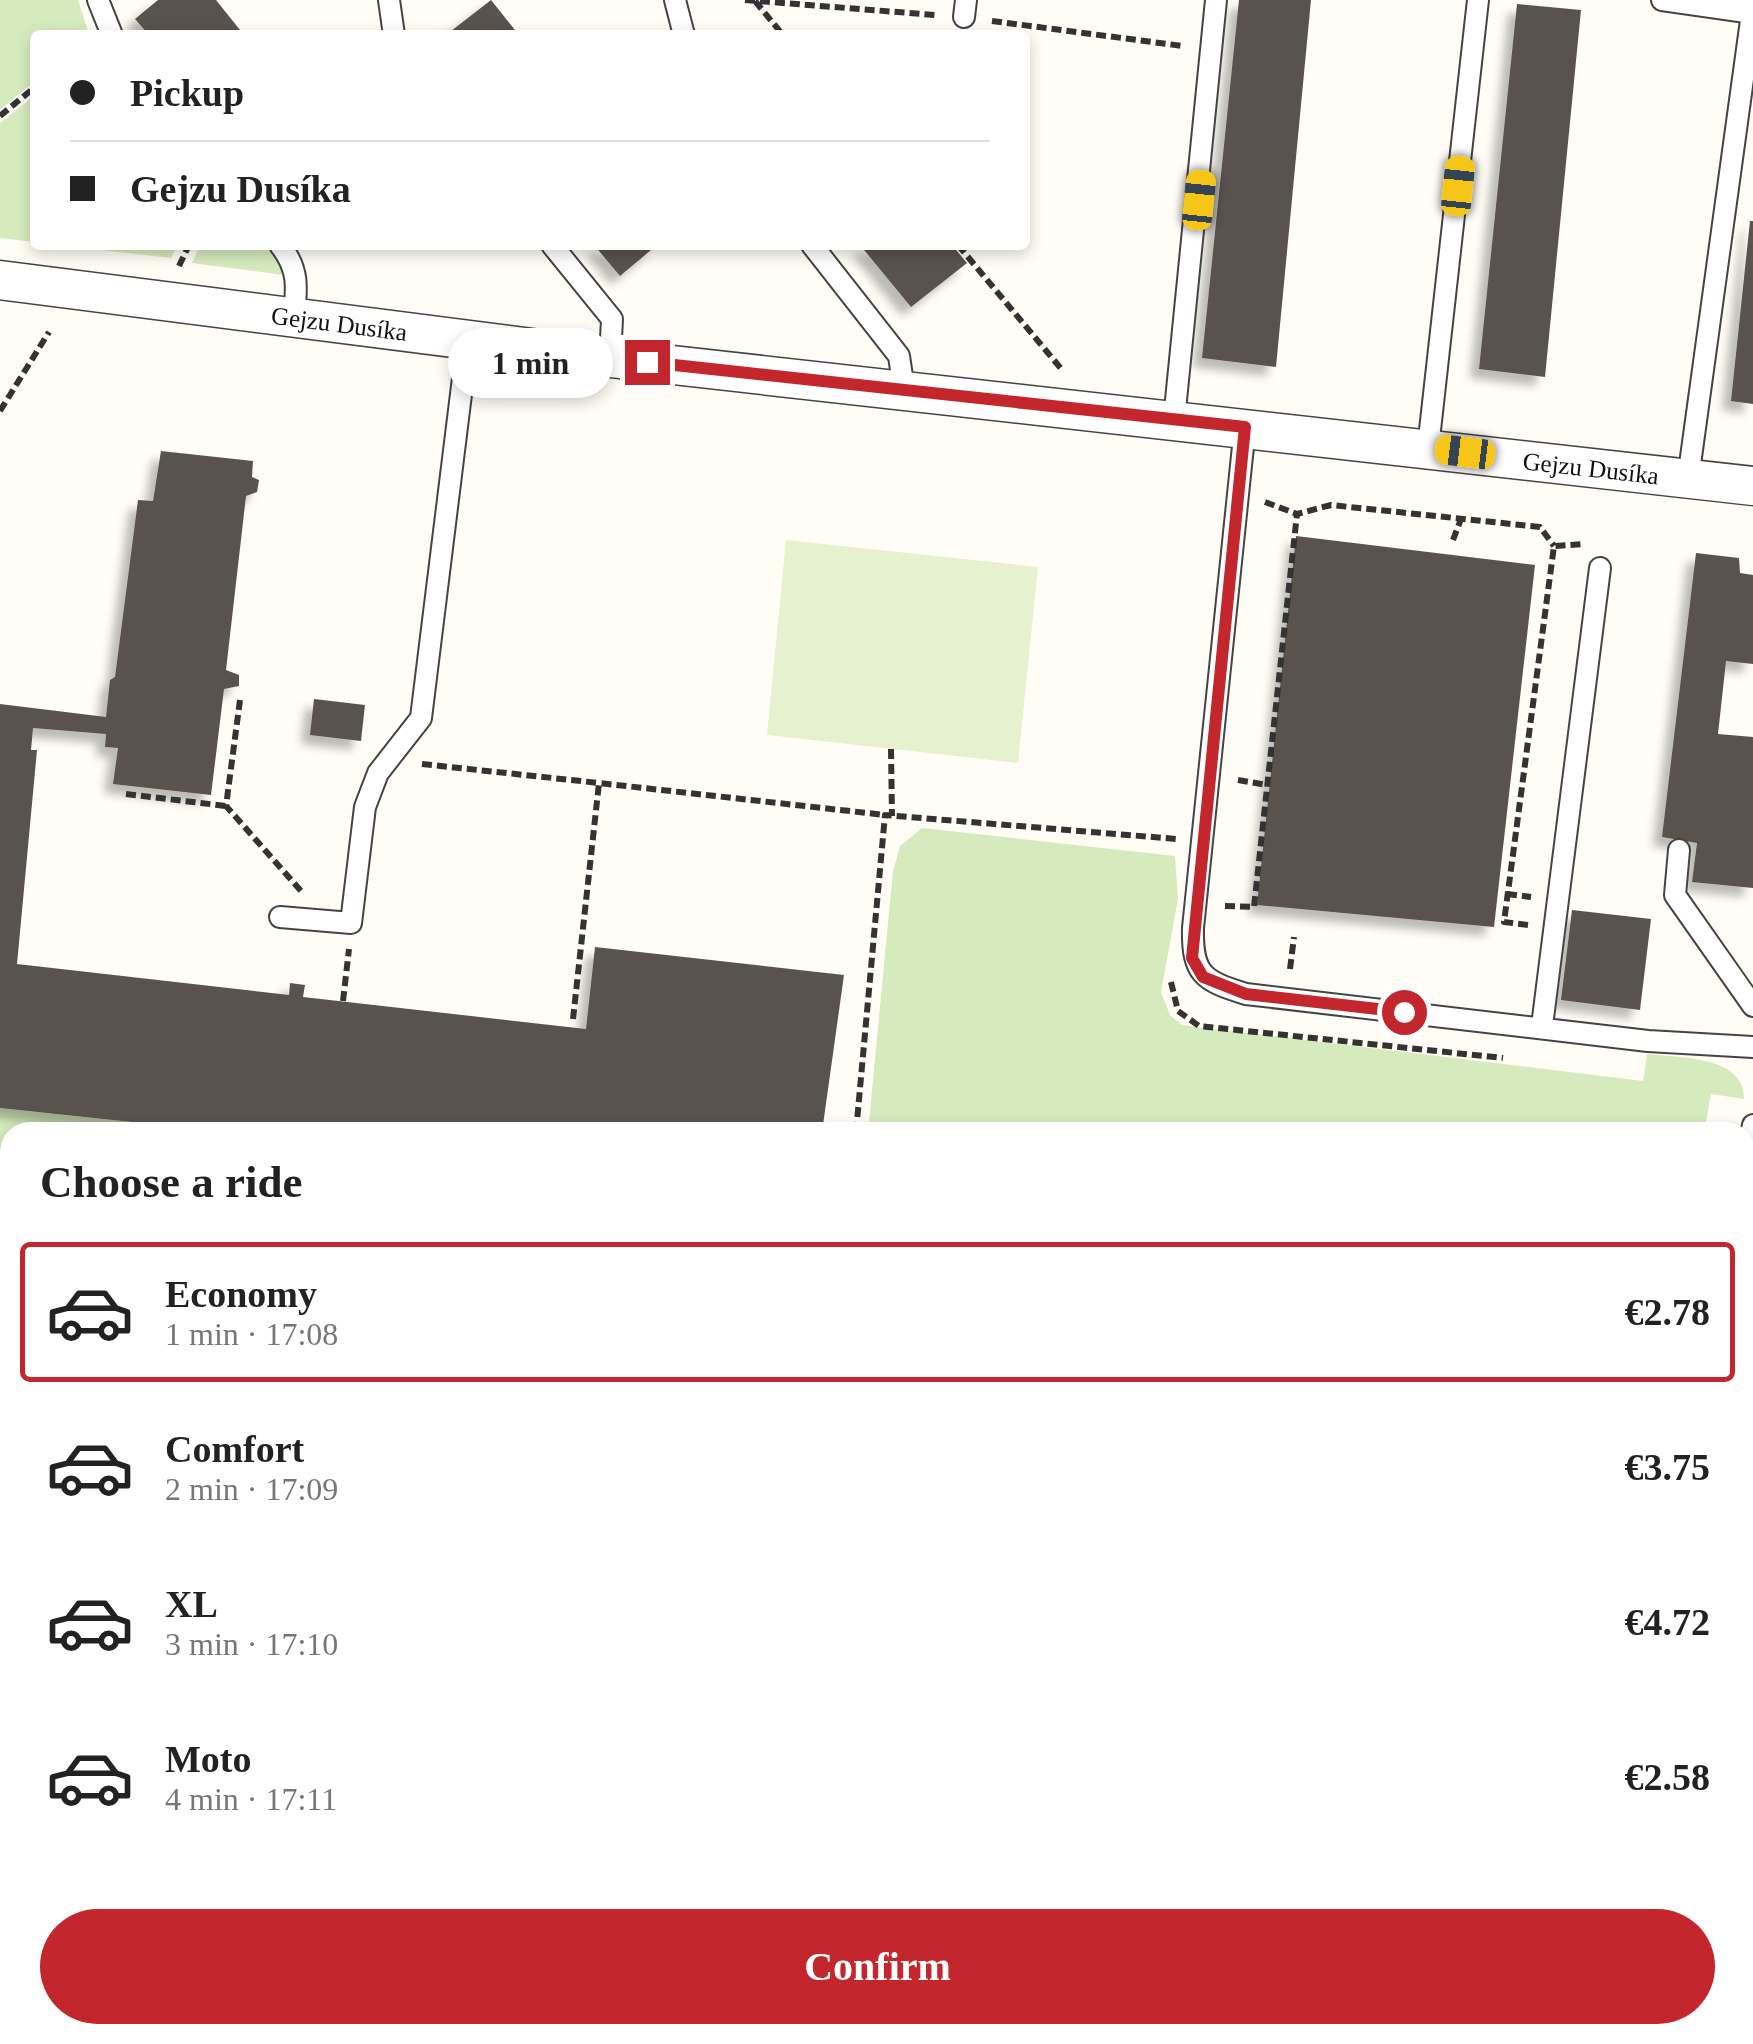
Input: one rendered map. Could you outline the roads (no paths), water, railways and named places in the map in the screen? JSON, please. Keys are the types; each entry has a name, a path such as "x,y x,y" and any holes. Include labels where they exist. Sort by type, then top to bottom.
{"street":[{"name":"Gejzu Dusíka","path":"0,280 610,358 1753,486"}],"lane":[{"path":"98,0 110,30"},
{"path":"388,0 393,30"},
{"path":"675,0 683,30"},
{"path":"1174,420 1216,0"},
{"path":"1428,448 1478,0"},
{"path":"1662,0 1752,13"},
{"path":"1688,478 1752,13 1742,0"},
{"path":"284,250 294,262 298,282 294,317"},
{"path":"556,250 612,319 610,358"},
{"path":"816,250 899,356 904,390"},
{"path":"280,917 351,924 366,807 378,773 421,718 463,378 464,339"},
{"path":"1245,427 1192,958 1203,977 1246,994 1648,1041 1753,1047"},
{"path":"1542,1026 1600,568"},
{"path":"1679,850 1675,895 1753,1006"}]}
